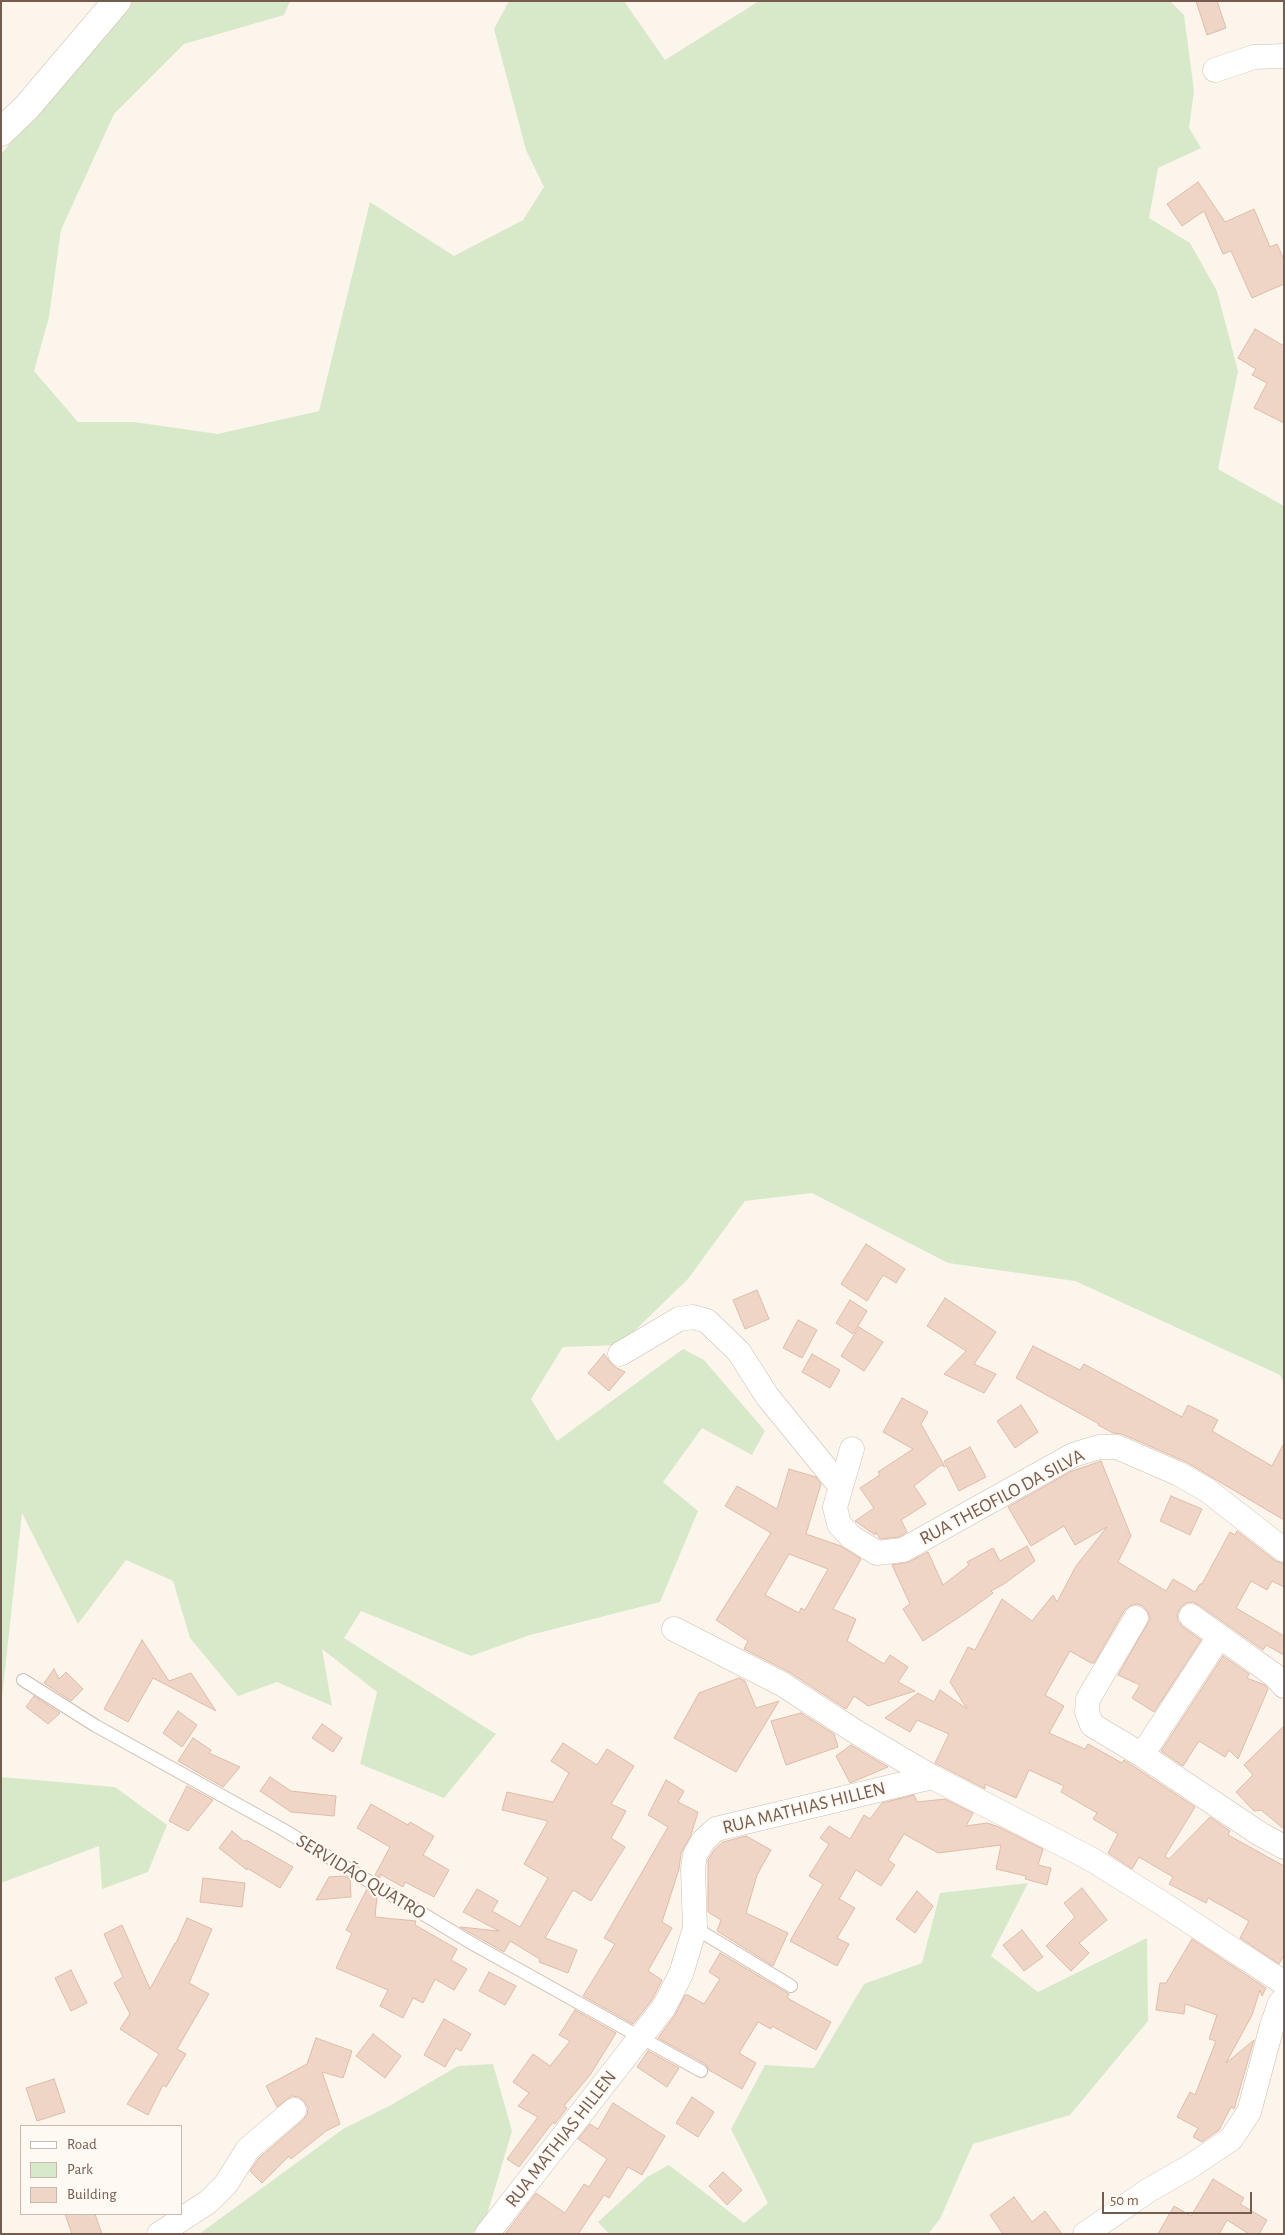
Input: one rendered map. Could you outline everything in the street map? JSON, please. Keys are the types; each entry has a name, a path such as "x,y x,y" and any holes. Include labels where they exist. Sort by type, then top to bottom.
{"street":[{"path":"1,132 27,107 117,1"},
{"path":"1215,70 1254,57 1284,56"},
{"path":"620,1354 679,1319 693,1318 707,1321 739,1352 767,1396 841,1487"},
{"name":"RUA THEOFILO DA SILVA","path":"852,1449 835,1507 840,1524 851,1537 877,1553 903,1550 1073,1455 1099,1447 1117,1447 1179,1474 1207,1490 1284,1550"},
{"path":"1191,1616 1274,1675 1284,1686"},
{"path":"1136,1618 1088,1699 1087,1712 1092,1726 1142,1755 1260,1834 1284,1847"},
{"path":"674,1629 782,1684 856,1732 932,1777 1091,1859 1284,1983"},
{"path":"1142,1755 1219,1637"},
{"name":"RUA MATHIAS HILLEN","path":"488,2234 664,2007 681,1974 694,1928 693,1869 695,1855 703,1841 716,1829 932,1777"},
{"path":"1085,2234 1149,2190 1191,2166 1231,2139 1249,2112 1272,2026 1280,2003 1284,1999"},
{"path":"159,2234 208,2202 226,2184 248,2149 294,2110"}],"lane":[{"name":"SERVIDÃO QUATRO","path":"23,1680 96,1726 282,1829 472,1944 701,2071"},
{"path":"694,1928 790,1986"}],"green space":[{"path":"133,1 290,1 284,15 184,44 114,114 61,230 49,317 34,371 78,422 134,422 218,434 319,411 370,202 454,256 523,220 544,187 526,150 494,29 509,1 624,1 665,60 759,1 1170,1 1184,15 1194,91 1189,128 1201,148 1158,168 1149,218 1190,243 1217,291 1238,371 1218,469 1284,506 1284,1383 1280,1375 1075,1281 948,1263 812,1193 745,1201 688,1279 620,1345 563,1347 531,1399 557,1441 683,1349 704,1360 765,1431 752,1455 702,1428 663,1482 698,1511 660,1602 530,1635 471,1656 361,1611 344,1638 496,1734 444,1798 360,1764 377,1692 322,1649 332,1706 277,1682 238,1696 190,1638 173,1581 126,1560 78,1624 22,1513 1,1707 1,154"},
{"path":"1,1777 115,1787 167,1825 148,1872 102,1889 99,1846 1,1883"},
{"path":"1028,1883 991,1956 1038,1992 1147,1938 1148,2021 1070,2115 973,2144 940,2219 928,2234 609,2234 598,2222 647,2177 669,2165 744,2223 768,2203 731,2129 765,2065 814,2068 864,1984 922,1963 940,1893"},
{"path":"493,2064 512,2131 486,2218 472,2234 199,2234 343,2129 391,2105 458,2066"}],"building":[{"path":"1196,1 1217,1 1226,28 1207,35"},
{"path":"1198,182 1225,222 1254,209 1270,247 1277,244 1284,260 1284,284 1252,298 1231,251 1223,254 1204,211 1182,226 1167,204"},
{"path":"1255,329 1284,346 1284,423 1254,408 1267,383 1252,375 1256,369 1238,358"},
{"path":"866,1244 905,1269 896,1283 883,1275 867,1301 841,1284"},
{"path":"757,1290 769,1319 745,1329 733,1300"},
{"path":"945,1298 996,1332 974,1364 996,1374 984,1393 944,1374 966,1351 927,1326"},
{"path":"850,1300 867,1311 853,1334 836,1323"},
{"path":"798,1320 817,1330 802,1358 783,1348"},
{"path":"859,1327 883,1342 864,1371 841,1356"},
{"path":"1033,1346 1080,1370 1084,1364 1182,1417 1188,1405 1218,1420 1212,1431 1272,1466 1284,1443 1284,1520 1186,1462 1122,1434 1113,1433 1016,1378"},
{"path":"604,1354 613,1366 625,1372 609,1391 588,1373"},
{"path":"812,1354 840,1370 830,1388 802,1372"},
{"path":"902,1398 928,1412 921,1424 945,1467 941,1465 914,1486 926,1504 901,1520 907,1532 899,1537 880,1539 876,1532 875,1535 855,1521 874,1508 860,1488 880,1475 878,1472 913,1449 883,1432"},
{"path":"1021,1405 1038,1432 1015,1448 997,1421"},
{"path":"970,1447 986,1477 959,1491 944,1461"},
{"path":"1101,1461 1131,1536 1118,1562 1166,1591 1173,1579 1195,1592 1200,1584 1202,1584 1230,1532 1235,1535 1237,1531 1276,1561 1284,1563 1284,1587 1272,1581 1267,1590 1251,1581 1236,1608 1284,1636 1284,1655 1266,1645 1263,1650 1199,1605 1193,1602 1186,1603 1180,1608 1177,1615 1178,1621 1201,1640 1154,1712 1132,1698 1140,1685 1118,1675 1150,1619 1148,1612 1143,1606 1137,1604 1130,1606 1124,1611 1094,1663 1070,1651 1045,1695 1064,1706 1049,1733 1085,1749 1088,1744 1122,1763 1124,1760 1195,1807 1165,1856 1169,1859 1210,1817 1230,1831 1228,1835 1284,1866 1284,1955 1279,1964 1240,1938 1249,1921 1208,1898 1206,1903 1169,1884 1173,1877 1139,1857 1132,1869 1108,1853 1118,1834 1093,1819 1097,1813 1061,1792 1064,1786 1029,1770 1016,1798 985,1784 985,1789 935,1763 949,1734 917,1720 910,1732 885,1718 918,1693 934,1702 940,1690 967,1709 950,1682 968,1647 975,1650 1002,1599 1032,1621 1053,1595 1057,1602 1076,1566 1107,1527 1075,1545 1064,1526 1031,1546 1008,1507 1070,1472"},
{"path":"789,1469 816,1477 821,1484 806,1534 841,1546 861,1559 833,1609 856,1619 847,1641 884,1664 890,1655 908,1667 898,1682 915,1691 868,1706 854,1696 846,1709 789,1672 744,1649 748,1641 716,1620 771,1533 725,1506 737,1486 777,1509","holes":["789,1554 828,1569 805,1610 801,1608 799,1613 765,1595"]},
{"path":"1171,1496 1202,1509 1190,1535 1160,1521"},
{"path":"1027,1546 1035,1561 1004,1584 991,1591 993,1593 967,1612 923,1641 903,1609 910,1604 892,1565 909,1562 928,1552 943,1585 969,1565 967,1562 993,1548 1000,1561"},
{"path":"142,1640 169,1681 191,1673 216,1711 153,1678 128,1722 104,1709"},
{"path":"1223,1656 1249,1674 1247,1678 1265,1685 1268,1689 1238,1759 1229,1750 1225,1757 1199,1741 1183,1766 1161,1751"},
{"path":"54,1669 59,1679 66,1672 83,1689 71,1701 44,1683"},
{"path":"739,1678 745,1681 756,1708 779,1701 736,1772 674,1738 699,1693"},
{"path":"34,1696 60,1713 48,1724 26,1707"},
{"path":"178,1711 197,1725 182,1747 163,1733"},
{"path":"801,1713 834,1734 838,1747 786,1765 771,1721"},
{"path":"322,1724 342,1738 333,1752 312,1738"},
{"path":"1284,1726 1284,1829 1261,1810 1254,1811 1236,1792 1253,1775 1244,1765"},
{"path":"193,1738 211,1750 209,1753 240,1767 223,1787 178,1761"},
{"path":"563,1743 597,1765 607,1749 634,1766 611,1804 626,1811 611,1838 625,1847 591,1901 573,1890 545,1938 577,1950 568,1973 539,1962 540,1959 510,1941 504,1952 460,1927 499,1931 463,1912 477,1889 498,1901 492,1911 520,1927 548,1878 524,1864 548,1821 502,1810 507,1792 553,1802 569,1773 551,1761"},
{"path":"851,1745 888,1767 850,1783 836,1756"},
{"path":"270,1777 291,1791 336,1796 334,1816 291,1812 260,1791"},
{"path":"666,1780 684,1791 678,1802 698,1812 691,1835 681,1853 679,1869 662,1922 672,1928 648,1971 662,1980 652,2000 633,2024 583,1996 615,1944 604,1938 668,1827 648,1815"},
{"path":"187,1786 213,1800 188,1831 169,1821"},
{"path":"914,1795 917,1802 945,1799 973,1813 966,1826 987,1823 1043,1849 1038,1865 1051,1868 1047,1885 1025,1879 1026,1876 996,1869 1001,1845 938,1853 904,1834 888,1860 895,1865 881,1886 856,1870 839,1899 855,1908 837,1938 849,1944 837,1966 790,1941 823,1884 809,1876 829,1844 820,1838 829,1826 850,1839 864,1815 870,1819 882,1803"},
{"path":"371,1804 408,1825 410,1822 434,1836 423,1855 449,1870 434,1897 405,1882 403,1887 380,1874 380,1878 375,1875 390,1847 357,1828"},
{"path":"232,1831 245,1842 246,1840 293,1867 280,1888 247,1868 247,1870 219,1848"},
{"path":"746,1836 771,1850 757,1875 746,1913 788,1933 773,1966 717,1931 721,1920 708,1912 708,1860 714,1850 723,1842"},
{"path":"344,1876 350,1879 351,1897 316,1900 329,1877"},
{"path":"203,1878 245,1883 242,1907 200,1902"},
{"path":"1082,1888 1107,1920 1079,1943 1089,1953 1071,1971 1046,1946 1075,1917 1064,1903"},
{"path":"367,1889 377,1896 375,1917 416,1921 415,1925 457,1949 451,1960 467,1969 454,1990 435,1979 423,2003 413,1998 403,2018 380,2006 388,1990 336,1968 352,1933 346,1930"},
{"path":"917,1891 933,1906 915,1933 896,1919"},
{"path":"187,1918 212,1929 189,1983 209,1994 177,2049 186,2054 166,2087 163,2085 148,2115 127,2104 159,2054 120,2029 130,2014 114,1983 123,1977 104,1934 122,1925 150,1989 176,1943"},
{"path":"1022,1930 1043,1957 1024,1971 1003,1945"},
{"path":"1192,1939 1266,1988 1262,1996 1260,1990 1252,2015 1226,2063 1254,2040 1234,2109 1231,2107 1219,2130 1202,2142 1193,2137 1198,2128 1177,2117 1190,2092 1195,2095 1216,2041 1209,2039 1217,2015 1185,2004 1184,2014 1156,2010 1160,1983 1166,1983"},
{"path":"720,1953 789,1994 787,1998 831,2022 816,2050 772,2026 771,2029 758,2022 739,2053 756,2063 742,2089 709,2070 705,2064 658,2038 675,2015 685,1995 704,2004 720,1979 709,1972"},
{"path":"71,1970 87,2003 71,2011 55,1978"},
{"path":"489,1972 516,1986 505,2005 479,1991"},
{"path":"575,2010 616,2033 590,2075 564,2106 567,2108 555,2124 553,2122 519,2167 507,2159 538,2117 518,2106 529,2093 513,2082 533,2054 550,2066 570,2041 559,2035"},
{"path":"444,2019 471,2034 461,2051 456,2048 445,2067 424,2055"},
{"path":"373,2034 401,2056 385,2078 356,2056"},
{"path":"316,2038 352,2051 343,2078 322,2072 340,2124 326,2131 291,2159 289,2156 262,2183 250,2171 259,2158 303,2120 307,2115 308,2108 299,2097 292,2096 277,2107 266,2086 307,2064"},
{"path":"648,2051 679,2068 667,2087 637,2067"},
{"path":"54,2079 65,2112 37,2121 26,2088"},
{"path":"692,2097 714,2112 698,2137 676,2123"},
{"path":"613,2103 665,2136 642,2175 628,2167 609,2198 604,2195 578,2234 505,2234 536,2193 565,2213 584,2184 589,2187 607,2159 578,2139 590,2124 598,2129"},
{"path":"723,2172 742,2190 727,2205 709,2186"},
{"path":"1213,2179 1244,2198 1240,2204 1267,2220 1259,2234 1249,2234 1227,2220 1219,2234 1158,2234 1174,2206 1191,2216"},
{"path":"1014,2197 1032,2222 1045,2211 1062,2234 1003,2234 990,2215"},
{"path":"65,2215 95,2215 102,2234 72,2234"}]}
